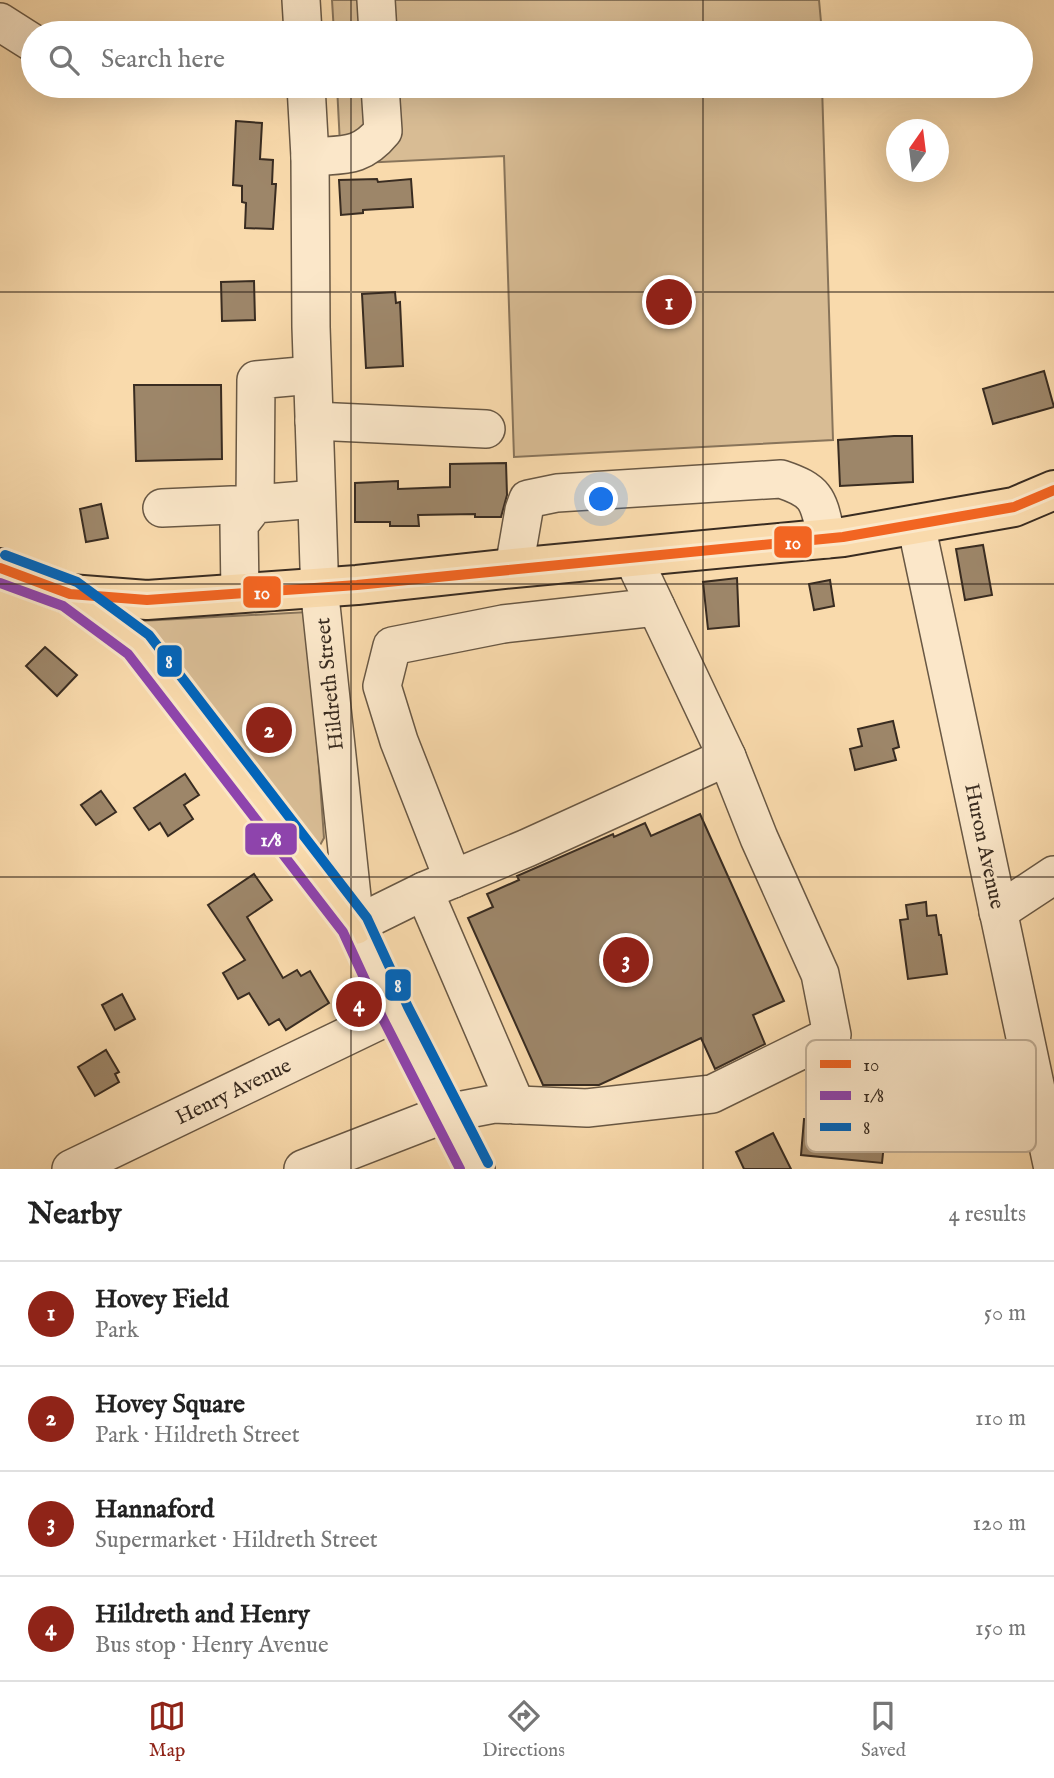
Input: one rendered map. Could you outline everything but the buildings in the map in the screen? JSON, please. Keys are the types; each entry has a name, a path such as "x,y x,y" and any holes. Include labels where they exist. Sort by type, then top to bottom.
{"main road":[{"path":"0,568 71,594 147,600 319,587 827,538 1014,507 1054,489"},
{"path":"71,594 138,644 355,925"}],"street":[{"path":"301,0 302,21"},
{"path":"376,0 377,21"},
{"path":"0,22 21,35"},
{"name":"Hildreth Street","path":"307,98 319,587 355,925 395,1013 476,1169"},
{"path":"310,157 353,153 371,146 383,131 381,98"},
{"path":"240,593 239,525 255,504 256,380 312,375"},
{"path":"314,421 486,429"},
{"path":"514,568 528,499 557,493 781,479 803,486 818,501 827,538"},
{"path":"162,508 316,499"},
{"name":"Huron Avenue","path":"916,524 1026,1040"},
{"path":"633,558 727,757 759,838 820,974 832,1035 822,1040"},
{"path":"516,1105 438,885 382,686 392,646 503,624 656,607"},
{"path":"355,925 438,885 727,757"},
{"path":"999,912 1054,875"},
{"name":"Henry Avenue","path":"71,1169 395,1013"},
{"path":"303,1169 447,1113 494,1104 587,1108 712,1094 806,1048"},
{"name":"Huron Avenue","path":"1036,1088 1053,1169"}],"shaded area":[{"path":"332,0 819,0 821,21 333,21"},
{"path":"338,98 822,98 833,440 514,457 504,156 341,164"},
{"path":"308,612 324,838 319,847 309,845 140,621"}],"transit line":[{"name":"10","path":"0,568 70,594 147,600 357,585 843,537 1014,507 1054,490"},
{"name":"8","path":"5,555 77,582 149,635 367,918 408,1007 488,1163"},
{"name":"1/8","path":"0,583 63,606 128,654 343,932 383,1019 460,1169"}],"place":[{"name":"Hovey Field","path":"669,302"},
{"name":"Hovey Square","path":"269,730"},
{"name":"Hannaford","path":"626,960"},
{"name":"Hildreth and Henry","path":"359,1004"}]}
